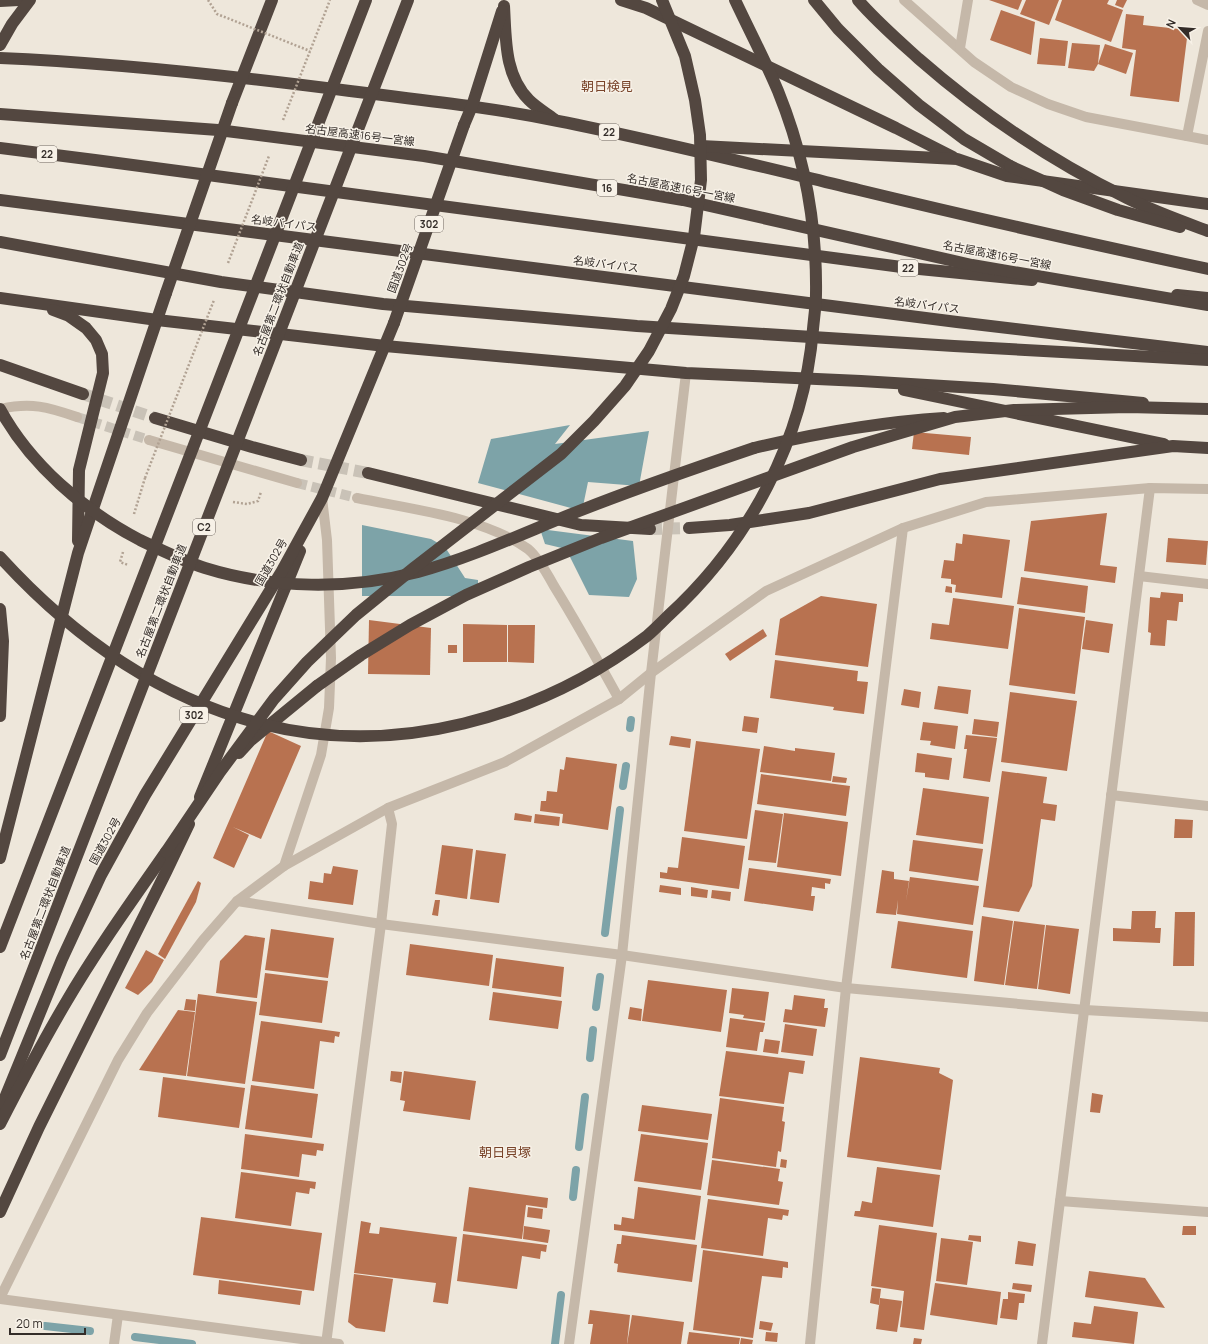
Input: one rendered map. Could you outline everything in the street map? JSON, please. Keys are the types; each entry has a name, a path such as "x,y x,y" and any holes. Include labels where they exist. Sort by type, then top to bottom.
{"highway":[{"path":"0,1 19,0"},
{"path":"0,45 12,24 30,0"},
{"path":"0,947 366,0"},
{"name":"名古屋第二環状自動車道","path":"0,1055 408,0"},
{"path":"621,0 646,8 896,128 957,159 1007,176 1206,204"},
{"path":"0,1124 35,1056 106,939 220,772 274,699 307,662 356,615 415,567 561,454 594,421 625,386 649,351 671,309 684,276 694,237 701,180 700,135 695,100 685,56 662,0"},
{"path":"0,557 17,576 50,607 87,638 126,666 169,690 217,710 263,725 307,733 354,736 404,735 457,726 513,709 569,685 610,662 648,634 686,600 716,567 752,516 780,461 800,408 811,357 816,296 814,244 808,190 795,140 778,91 735,0"},
{"path":"814,0 843,34 878,69 919,105 964,138 1010,166 1063,190 1118,210 1208,233"},
{"path":"858,0 899,41 937,75 980,110 1028,143 1127,198 1208,233"},
{"path":"1,851 78,553 232,103 271,2"},
{"path":"504,3 509,62 516,82 529,99 555,120"},
{"name":"国道302号","path":"0,1110 62,959 101,875 145,795 282,571 322,498 394,323 472,106 504,3"},
{"name":"22","path":"0,58 56,60 242,77 472,106 555,120 672,145 938,209 1208,269"},
{"name":"名古屋高速16号一宮線","path":"0,114 218,130 424,156 683,200 972,264 1208,305"},
{"path":"672,145 957,159"},
{"name":"22","path":"0,148 909,268 1208,298"},
{"name":"名岐バイパス","path":"0,200 957,322 1208,352"},
{"path":"0,242 221,282 383,304 637,326 962,347 1208,360"},
{"path":"0,298 157,320 385,346 686,373 993,389 1208,409"},
{"path":"26,301 69,316 86,328 96,340 102,354 103,373 79,470 78,553"},
{"path":"0,365 83,394"},
{"path":"861,381 1173,446 1208,448"},
{"path":"0,409 26,448 54,479 86,507 122,530 161,550 204,568 242,578 265,582 320,585 368,581 424,570 460,558 637,488 754,448 803,436 897,421 955,417 1014,410 1128,407 1208,409"},
{"path":"220,772 251,740 318,686 362,655 410,625 466,595 529,567 601,538 705,500 853,447 955,417"},
{"path":"155,418 301,460"},
{"path":"689,528 730,525 809,513 940,479 1173,446"},
{"path":"368,473 581,525 650,529"},
{"path":"0,1212 39,1127 187,829 322,498"},
{"path":"0,609 3,641 0,716"}],"street":[{"path":"904,0 974,62 1011,86 1048,104 1086,117 1208,140"},
{"path":"960,48 968,0"},
{"path":"1197,0 1208,5"},
{"path":"1187,136 1208,30"},
{"path":"569,1344 622,955 651,673 686,373"},
{"path":"0,409 25,405 41,406 77,417"},
{"path":"149,440 297,483"},
{"path":"339,1344 0,1299 118,1060 147,1013 203,940 237,901 284,866 388,808 505,762 619,699 651,673 766,590 903,528 986,502 1150,488 1208,489"},
{"path":"1042,1344 1150,488"},
{"path":"284,866 321,755 329,708 332,658 327,540 322,498"},
{"path":"357,498 460,520 497,532 527,548 543,568 575,619 619,699"},
{"path":"810,1344 846,988 903,528"},
{"path":"1139,576 1208,584"},
{"path":"1111,795 1208,806"},
{"path":"326,1343 381,924 392,824 388,808"},
{"path":"237,901 381,924 622,955 846,988 1085,1010 1208,1016"},
{"path":"1060,1201 1208,1212"},
{"path":"114,1344 118,1315"}],"path":[{"path":"208,0 217,14 310,51"},
{"path":"282,125 330,0"},
{"path":"227,265 270,154"},
{"path":"145,478 216,294"}],"water":[{"path":"570,425 555,444 649,431 639,486 588,482 582,511 478,483 491,439"},
{"path":"362,525 431,539 445,547 465,578 478,580 478,596 362,596"},
{"path":"540,529 633,541 637,579 629,597 589,595 566,549 545,544"}],"building":[{"path":"989,0 1022,0 1018,10"},
{"path":"1026,0 1059,0 1049,25 1020,14"},
{"path":"1062,0 1109,0 1107,4 1123,10 1111,42 1055,20"},
{"path":"1117,0 1127,0 1123,8 1115,5"},
{"path":"1001,10 1035,22 1031,55 990,40"},
{"path":"1126,14 1144,16 1143,25 1188,30 1179,102 1130,96 1136,50 1122,48"},
{"path":"1040,38 1068,41 1065,66 1037,64"},
{"path":"1072,43 1100,45 1098,64 1094,71 1068,68"},
{"path":"1105,44 1133,53 1126,74 1098,64"},
{"path":"914,432 971,437 969,455 912,449"},
{"path":"1107,513 1100,565 1117,567 1115,583 1024,571 1031,521"},
{"path":"963,534 1010,540 1002,598 955,592 956,585 951,584 951,579 941,578 944,560 954,561 956,543 962,544"},
{"path":"1168,538 1208,541 1206,565 1166,562"},
{"path":"1021,577 1088,586 1085,613 1017,604"},
{"path":"946,586 952,587 952,593 945,592"},
{"path":"1161,592 1183,594 1183,602 1179,602 1177,621 1167,620 1165,646 1150,645 1151,633 1148,632 1150,597 1160,598"},
{"path":"821,596 877,604 868,667 775,655 780,619"},
{"path":"953,598 1014,606 1008,649 930,639 932,623 949,625"},
{"path":"1019,608 1085,617 1075,694 1009,685"},
{"path":"369,620 431,628 430,675 368,674"},
{"path":"1086,620 1113,624 1109,653 1082,649"},
{"path":"463,624 507,625 507,662 463,662"},
{"path":"508,625 535,625 534,663 508,662"},
{"path":"763,629 767,636 730,661 725,654"},
{"path":"448,645 457,645 457,653 448,653"},
{"path":"775,660 858,671 857,681 868,682 864,714 833,710 834,707 770,698"},
{"path":"938,686 971,690 968,714 934,709"},
{"path":"904,689 921,692 919,708 901,705"},
{"path":"1010,692 1077,701 1067,771 1001,762"},
{"path":"744,716 759,718 757,733 742,731"},
{"path":"974,719 999,722 997,737 972,734"},
{"path":"923,722 958,726 955,749 930,745 931,741 920,740"},
{"path":"268,731 301,746 261,839 233,827 249,835 234,868 213,858"},
{"path":"966,735 997,738 990,782 963,778 967,749 964,749"},
{"path":"671,736 691,739 690,748 669,745"},
{"path":"696,741 760,749 747,839 684,831"},
{"path":"764,746 795,751 795,748 835,753 831,781 760,772"},
{"path":"917,753 952,758 949,780 925,777 925,773 915,772"},
{"path":"566,757 617,764 608,830 562,823 563,814 540,811 541,801 546,801 547,791 557,792 560,769 564,770"},
{"path":"1002,771 1047,777 1043,803 1057,805 1055,821 1041,819 1032,886 1019,912 983,907"},
{"path":"761,774 850,786 846,816 757,804"},
{"path":"833,776 847,778 846,783 832,782"},
{"path":"923,788 989,797 983,844 916,835"},
{"path":"755,810 783,814 776,863 748,860"},
{"path":"515,813 532,816 531,822 514,820"},
{"path":"784,813 848,822 841,876 777,867"},
{"path":"535,814 560,817 559,826 534,823"},
{"path":"1175,819 1193,820 1192,838 1174,838"},
{"path":"682,837 745,846 739,889 660,878 660,872 667,873 668,867 678,868"},
{"path":"913,840 983,849 978,881 909,871"},
{"path":"442,845 473,849 467,899 435,894"},
{"path":"476,850 506,854 499,903 470,899"},
{"path":"333,866 358,870 353,905 308,899 310,881 323,883 324,873 331,874"},
{"path":"749,868 831,879 830,884 825,883 825,889 812,887 811,896 815,896 813,911 744,901"},
{"path":"882,870 894,872 894,879 909,881 906,901 910,877 979,886 973,925 897,914 898,900 896,915 876,913"},
{"path":"198,881 201,883 196,902 165,959 158,954"},
{"path":"660,885 681,888 681,895 659,892"},
{"path":"691,887 708,890 707,898 691,896"},
{"path":"712,890 731,892 730,901 711,898"},
{"path":"435,900 440,900 438,916 432,915"},
{"path":"1132,911 1156,911 1155,928 1161,928 1160,943 1113,941 1113,928 1131,929"},
{"path":"1175,912 1195,912 1194,966 1173,966"},
{"path":"982,916 1013,921 1004,985 974,981"},
{"path":"898,921 973,931 967,978 891,968"},
{"path":"1014,921 1045,925 1037,989 1005,985"},
{"path":"1046,925 1079,929 1070,994 1038,989"},
{"path":"271,929 334,938 328,978 265,970"},
{"path":"245,935 265,938 257,998 216,993 220,961"},
{"path":"410,944 493,955 489,986 406,975"},
{"path":"146,950 164,960 152,982 138,995 125,988"},
{"path":"496,958 564,967 561,997 492,988"},
{"path":"265,973 328,981 322,1023 259,1015"},
{"path":"648,980 727,990 721,1032 642,1021"},
{"path":"732,988 769,992 765,1021 743,1018 744,1015 729,1013"},
{"path":"493,992 562,1001 558,1029 489,1020"},
{"path":"198,994 257,1002 245,1084 187,1076"},
{"path":"794,995 825,999 824,1008 828,1008 825,1027 783,1022 785,1009 792,1010"},
{"path":"186,999 196,1000 195,1011 184,1010"},
{"path":"630,1007 642,1009 641,1021 628,1019"},
{"path":"178,1010 195,1012 186,1076 139,1070"},
{"path":"730,1018 765,1023 763,1032 760,1032 757,1051 726,1047"},
{"path":"261,1021 340,1032 339,1037 335,1036 334,1043 320,1041 314,1089 252,1081"},
{"path":"785,1024 817,1029 813,1056 781,1052"},
{"path":"765,1039 780,1041 778,1054 763,1052"},
{"path":"726,1051 805,1061 803,1074 789,1072 784,1104 719,1096"},
{"path":"860,1057 940,1068 939,1073 953,1080 941,1170 847,1157"},
{"path":"391,1071 402,1072 401,1083 390,1081"},
{"path":"404,1071 476,1081 470,1120 403,1111 405,1101 400,1100"},
{"path":"163,1077 245,1088 239,1128 158,1117"},
{"path":"251,1085 318,1094 312,1138 245,1129"},
{"path":"1092,1093 1103,1095 1100,1113 1090,1112"},
{"path":"720,1098 784,1107 782,1121 785,1122 781,1152 778,1151 776,1167 712,1158"},
{"path":"642,1105 712,1114 708,1140 638,1131"},
{"path":"245,1134 324,1144 323,1151 317,1150 316,1156 302,1154 299,1177 241,1169"},
{"path":"641,1134 708,1143 701,1190 634,1181"},
{"path":"781,1159 787,1160 786,1168 780,1167"},
{"path":"712,1160 780,1169 778,1181 783,1182 779,1205 707,1195"},
{"path":"877,1167 940,1175 933,1227 854,1216 855,1211 860,1211 862,1201 872,1203"},
{"path":"241,1172 316,1182 315,1189 310,1188 309,1194 296,1192 291,1226 235,1218"},
{"path":"469,1187 548,1198 547,1208 526,1205 522,1239 463,1231"},
{"path":"638,1187 701,1196 695,1240 614,1230 614,1224 621,1225 622,1217 634,1219"},
{"path":"708,1199 789,1210 788,1216 783,1215 782,1220 768,1218 763,1256 701,1248"},
{"path":"528,1207 543,1209 542,1219 527,1217"},
{"path":"201,1217 322,1233 314,1291 193,1275"},
{"path":"361,1221 371,1223 369,1233 379,1234 380,1227 457,1237 448,1304 433,1302 436,1283 354,1273"},
{"path":"879,1225 937,1233 924,1330 900,1327 904,1291 871,1286"},
{"path":"524,1226 550,1230 548,1243 523,1239"},
{"path":"1183,1226 1196,1226 1196,1235 1182,1235"},
{"path":"463,1234 547,1245 546,1252 541,1251 540,1259 522,1256 517,1289 457,1281"},
{"path":"622,1235 697,1245 692,1282 617,1272 618,1264 614,1263 617,1244 621,1244"},
{"path":"969,1235 981,1236 981,1242 968,1240"},
{"path":"941,1238 973,1242 967,1285 936,1281"},
{"path":"1018,1241 1036,1244 1033,1266 1015,1264"},
{"path":"703,1250 788,1262 788,1268 783,1267 782,1278 762,1276 753,1338 693,1330"},
{"path":"1089,1271 1145,1278 1165,1308 1085,1297"},
{"path":"354,1274 393,1279 385,1332 356,1328 348,1322"},
{"path":"219,1280 302,1291 300,1305 218,1294"},
{"path":"935,1283 1001,1292 997,1325 930,1315"},
{"path":"1013,1283 1032,1285 1031,1292 1012,1289"},
{"path":"872,1288 881,1289 879,1305 870,1303"},
{"path":"1008,1292 1025,1294 1024,1303 1019,1303 1017,1320 1000,1318 1003,1299 1008,1299"},
{"path":"880,1298 902,1301 897,1332 876,1329"},
{"path":"1094,1306 1138,1312 1134,1344 1072,1337 1074,1322 1091,1324"},
{"path":"590,1310 630,1315 627,1344 590,1344 593,1324 588,1324"},
{"path":"632,1315 684,1322 681,1344 627,1344"},
{"path":"760,1321 773,1323 771,1331 759,1329"},
{"path":"689,1332 740,1338 739,1344 687,1344"},
{"path":"766,1332 778,1333 777,1342 765,1341"},
{"path":"741,1338 753,1340 752,1344 740,1344"},
{"path":"914,1338 922,1339 921,1344 913,1344"}],"waterway":[{"path":"630,728 631,720"},
{"path":"623,786 626,766"},
{"path":"605,933 620,810"},
{"path":"596,1007 600,977"},
{"path":"590,1058 593,1030"},
{"path":"579,1147 585,1097"},
{"path":"573,1197 576,1170"},
{"path":"555,1344 561,1295"},
{"path":"45,1326 90,1331"},
{"path":"135,1337 192,1344"}],"tunnel":[{"path":"83,394 155,418"},
{"path":"77,417 149,440"},
{"path":"301,460 368,473"},
{"path":"297,483 357,498"},
{"path":"650,529 689,528"}],"district":[{"name":"朝日検見","path":"607,86"},
{"name":"朝日貝塚","path":"505,1152"}]}
